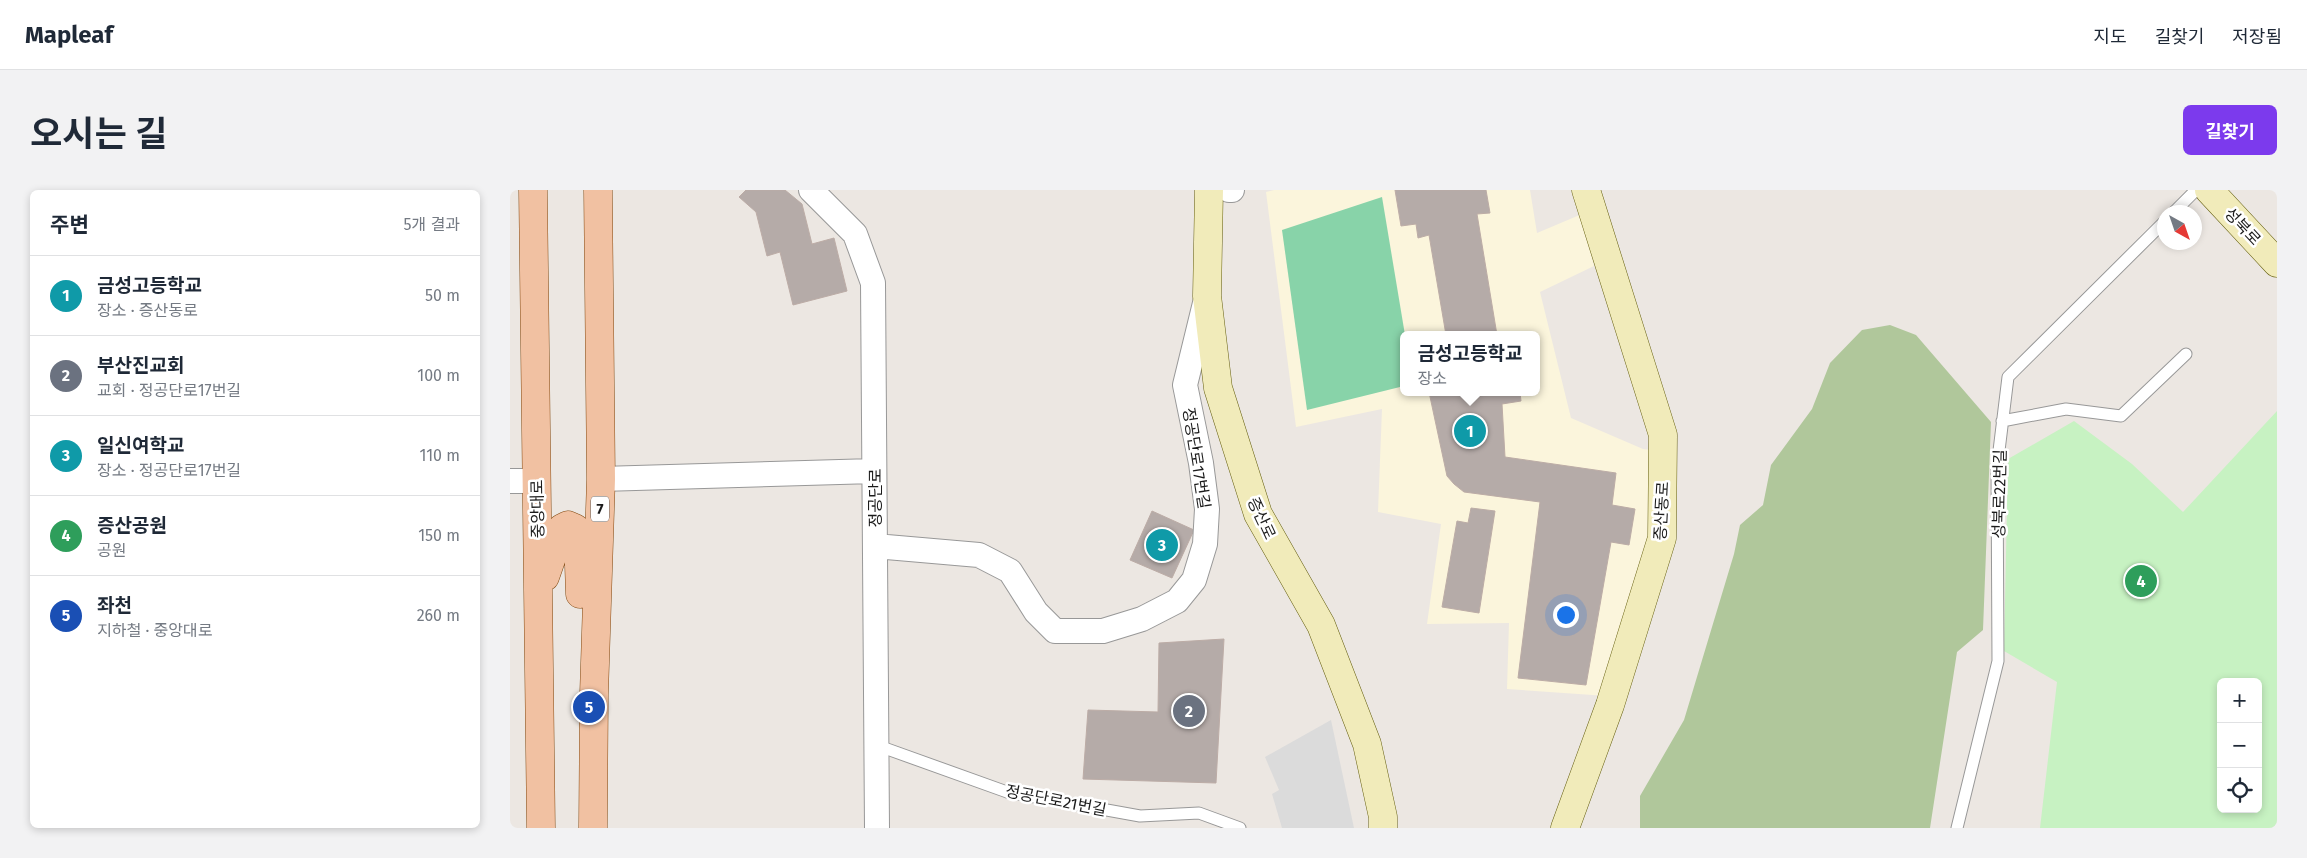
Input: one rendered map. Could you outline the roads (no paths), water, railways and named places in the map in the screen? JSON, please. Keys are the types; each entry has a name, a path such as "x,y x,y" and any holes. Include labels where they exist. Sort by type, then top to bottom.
{"main road":[{"name":"중앙대로","path":"533,190 523,481 538,595 541,828"},
{"name":"7","path":"593,828 594,694 601,479 598,190"},
{"path":"538,595 562,528 568,526 575,528 578,537 582,648 594,694"}],"street":[{"name":"정공단로","path":"810,190 855,234 873,283 877,828"},
{"name":"증산로","path":"1209,190 1207,296 1218,388 1258,514 1321,625 1367,744 1383,817 1383,828"},
{"name":"증산동로","path":"1565,828 1610,705 1662,538 1663,435 1586,190"},
{"name":"성북로","path":"2209,190 2277,263"},
{"name":"정공단로17번길","path":"875,546 979,555 1010,571 1036,612 1055,631 1104,631 1142,619 1177,601 1194,580 1205,544 1207,509 1201,463 1185,385 1207,296"},
{"path":"601,479 874,471"}],"lane":[{"path":"2181,205 2196,190"},
{"name":"성북로22번길","path":"1956,828 1998,661 1997,467 2008,377 2157,229"},
{"path":"2002,421 2066,409 2121,416 2186,354"},
{"name":"정공단로21번길","path":"876,745 1007,792 1140,816 1199,812 1240,828"},
{"path":"1137,828 1140,816"}],"place":[{"name":"금성고등학교","path":"1470,431"},
{"name":"일신여학교","path":"1162,545"},
{"name":"증산공원","path":"2141,581"},
{"name":"좌천","path":"589,707"},
{"name":"부산진교회","path":"1189,711"}]}
